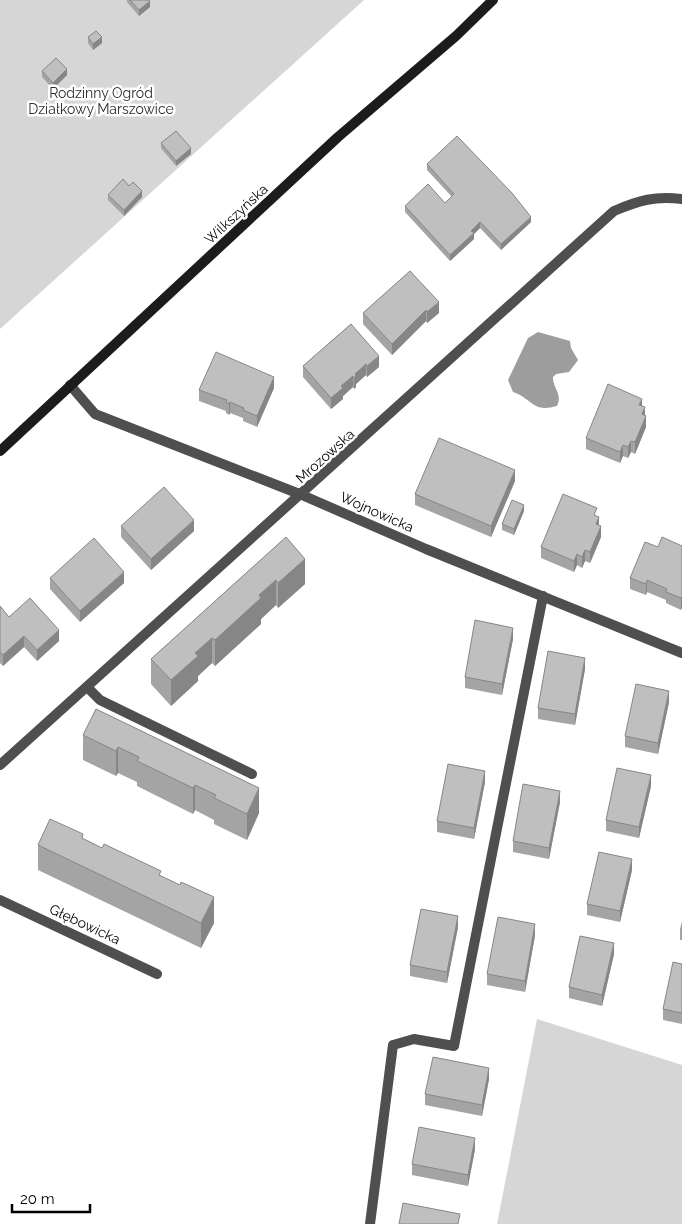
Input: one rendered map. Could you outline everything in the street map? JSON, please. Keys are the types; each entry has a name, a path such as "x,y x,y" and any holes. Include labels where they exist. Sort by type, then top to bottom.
{"street":[{"name":"Wilkszyńska","path":"0,451 338,137 456,36 493,0"},
{"name":"Mrozowska","path":"0,765 614,212 636,202 659,196 682,199"},
{"name":"Wojnowicka","path":"70,385 95,414 302,495 426,549 682,653"},
{"path":"370,1224 393,1045 414,1039 454,1046 543,596"},
{"path":"87,687 100,700 252,774"},
{"name":"Głębowicka","path":"0,900 157,974"}],"green space":[{"name":"Rodzinny Ogród Działkowy Marszowice","path":"0,0 364,0 0,329"},
{"path":"537,1019 682,1065 682,1224 497,1224"}],"shaded area":[{"path":"538,332 570,341 571,348 578,360 569,372 556,374 553,377 559,402 557,406 549,408 537,406 513,392 508,380 528,338"}],"building":[{"path":"130,0 149,0 150,1 139,10"},
{"path":"96,31 102,37 93,44 88,37"},
{"path":"56,58 67,69 53,83 42,71"},
{"path":"176,131 191,148 176,161 161,143"},
{"path":"457,136 512,193 531,217 501,244 480,222 471,231 474,233 450,255 405,206 428,184 445,203 454,194 427,164"},
{"path":"123,179 129,186 133,182 142,191 124,210 108,195"},
{"path":"410,271 439,302 427,312 426,310 392,344 363,313"},
{"path":"351,324 379,356 367,366 366,364 355,374 354,378 353,376 341,386 343,388 331,398 303,366"},
{"path":"216,352 274,377 257,416 230,402 229,404 226,402 227,400 199,390"},
{"path":"608,384 642,399 639,405 645,407 642,414 646,416 635,442 631,441 628,447 623,445 620,452 586,438"},
{"path":"439,438 515,470 491,526 415,494"},
{"path":"164,487 194,520 151,559 121,526"},
{"path":"563,494 597,508 594,515 599,517 596,524 601,526 590,552 585,550 582,557 577,554 574,561 541,547"},
{"path":"512,500 524,505 514,529 502,524"},
{"path":"286,537 305,559 278,583 276,580 259,595 261,598 215,640 212,638 195,653 198,656 171,680 151,659"},
{"path":"662,537 682,546 681,598 666,592 667,589 647,580 646,584 630,578 645,542 658,547"},
{"path":"94,538 124,572 80,611 50,578"},
{"path":"30,598 59,630 37,650 24,636 3,655 0,652 0,606 9,617"},
{"path":"475,620 513,628 502,684 465,677"},
{"path":"548,651 585,658 575,714 538,708"},
{"path":"636,684 669,691 658,743 625,736"},
{"path":"96,709 259,788 247,814 214,798 216,795 195,785 193,788 137,761 139,757 118,747 116,751 83,735"},
{"path":"448,764 485,771 474,828 437,821"},
{"path":"617,768 651,775 639,827 606,820"},
{"path":"523,784 560,791 549,848 513,841"},
{"path":"50,819 83,834 82,838 102,848 104,844 161,871 159,875 180,885 181,882 214,897 201,923 38,845"},
{"path":"599,852 632,859 620,911 587,904"},
{"path":"421,909 458,916 447,972 410,965"},
{"path":"498,917 535,924 525,981 487,974"},
{"path":"580,936 614,943 602,995 569,987"},
{"path":"673,962 682,964 682,1013 663,1009"},
{"path":"433,1057 489,1068 482,1105 425,1094"},
{"path":"419,1127 475,1138 468,1175 412,1164"},
{"path":"403,1203 460,1214 458,1224 399,1224"}]}
